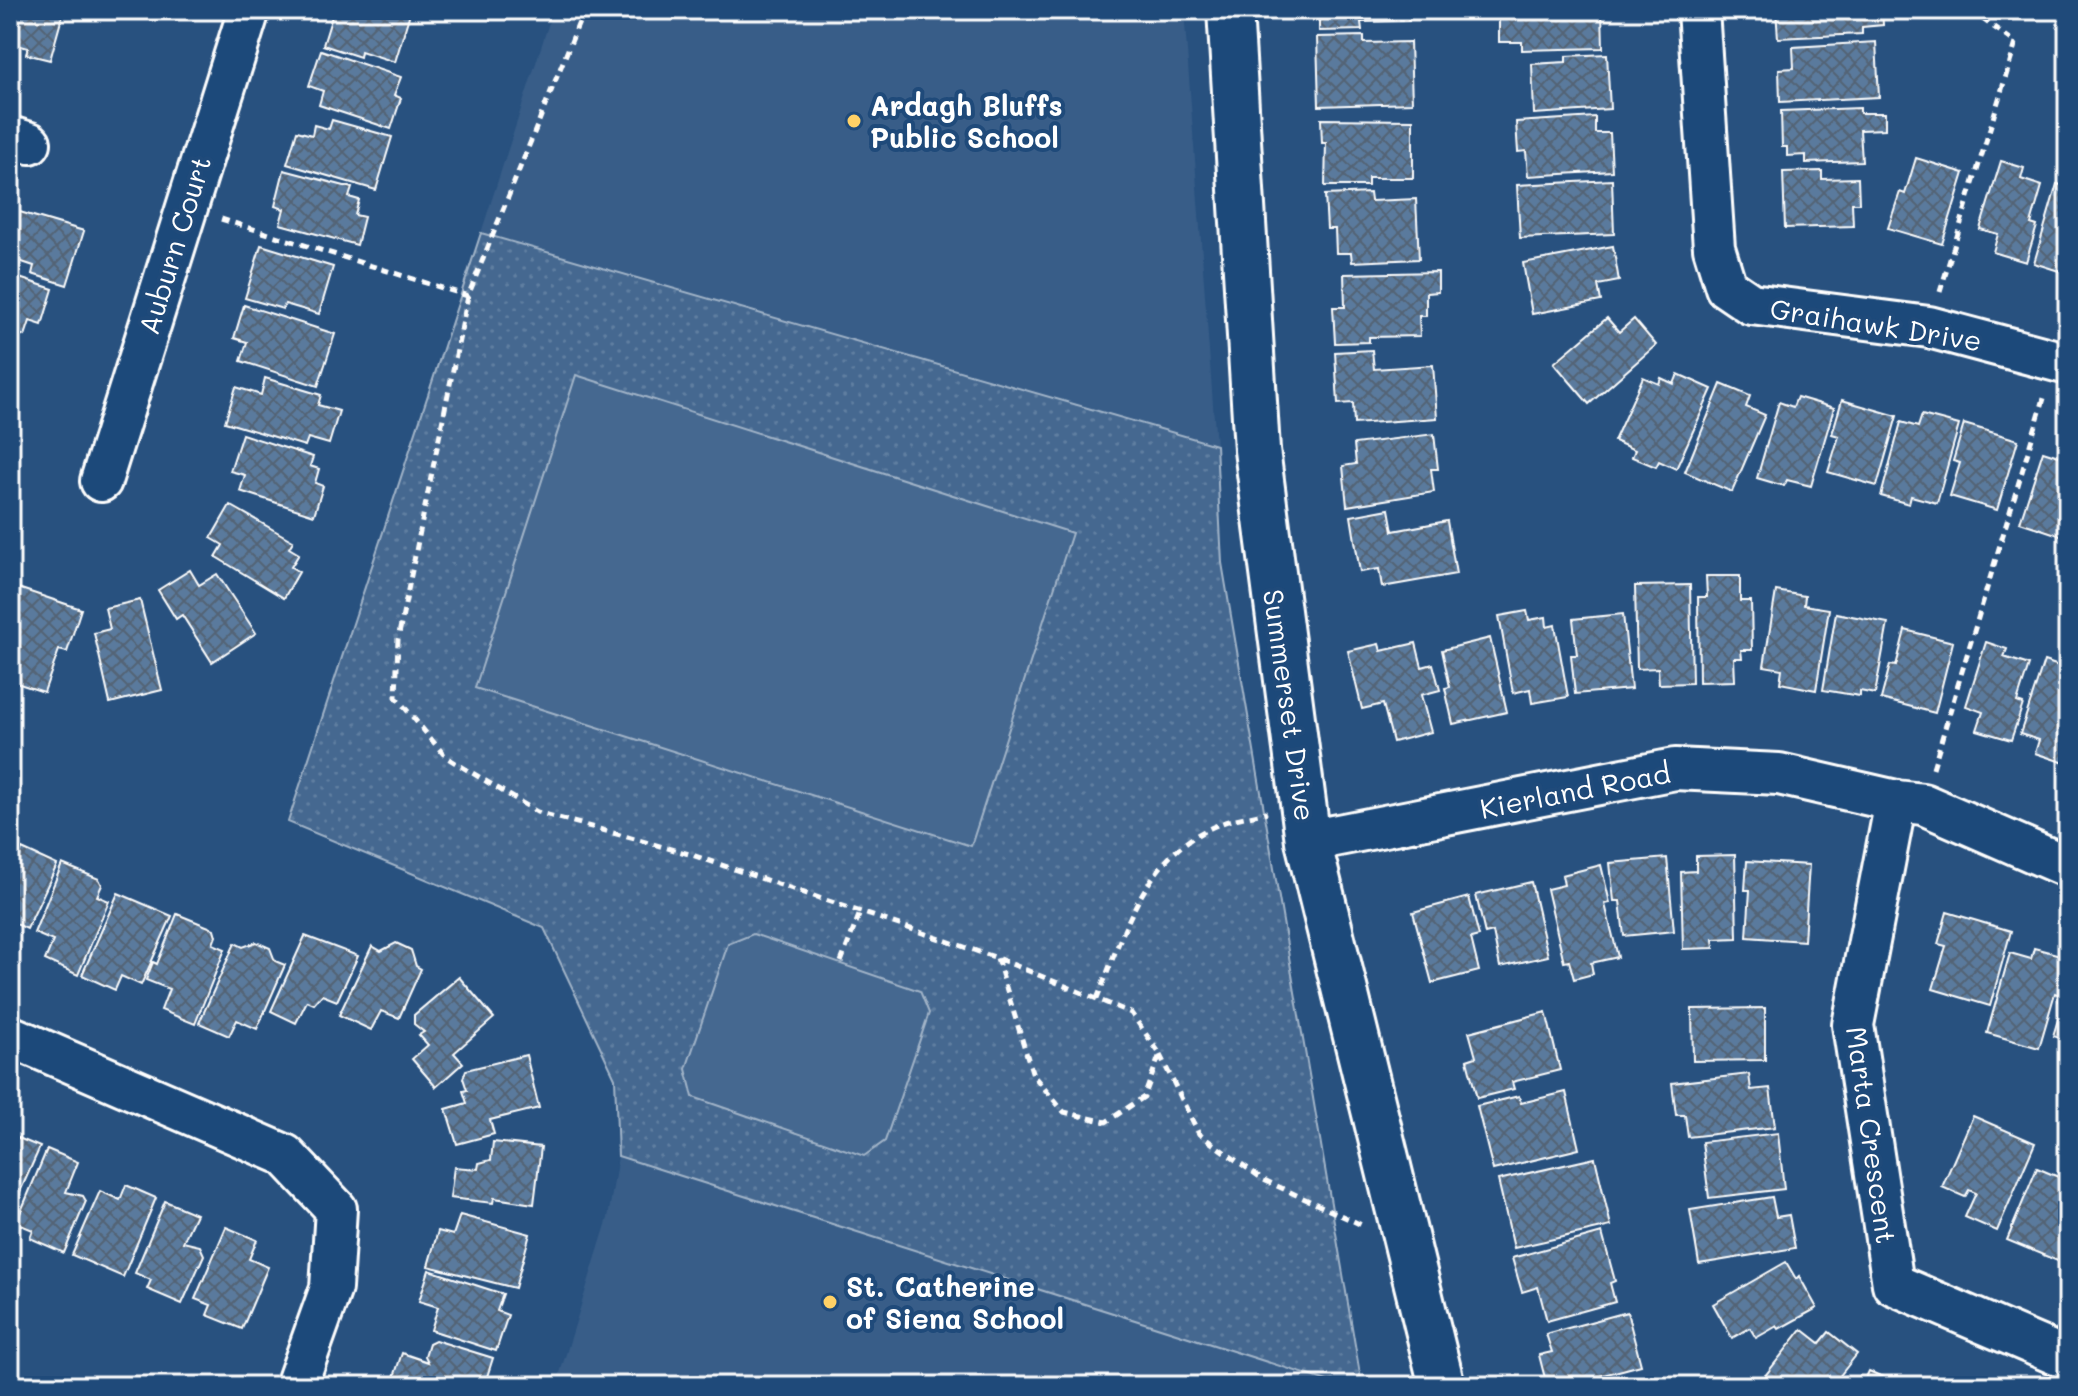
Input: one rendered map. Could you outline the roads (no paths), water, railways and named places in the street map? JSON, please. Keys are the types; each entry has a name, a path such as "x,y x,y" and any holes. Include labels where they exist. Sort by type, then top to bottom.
{"street":[{"name":"Auburn Court","path":"101,481 249,10"},
{"name":"Summerset Drive","path":"1230,10 1257,450 1305,823 1442,1386"},
{"name":"Graihawk Drive","path":"1698,10 1714,248 1726,287 1751,304 1929,327 2062,362"},
{"name":"Kierland Road","path":"1305,823 1675,769 1779,774 1910,803 2068,867"},
{"name":"Marta Crescent","path":"1910,803 1853,1025 1893,1284 2068,1359"},
{"path":"10,1036 285,1155 336,1209 331,1288 296,1386"}],"place":[{"name":"Ardagh Bluffs Public School","path":"854,121"},
{"name":"St. Catherine of Siena School","path":"830,1302"}]}
